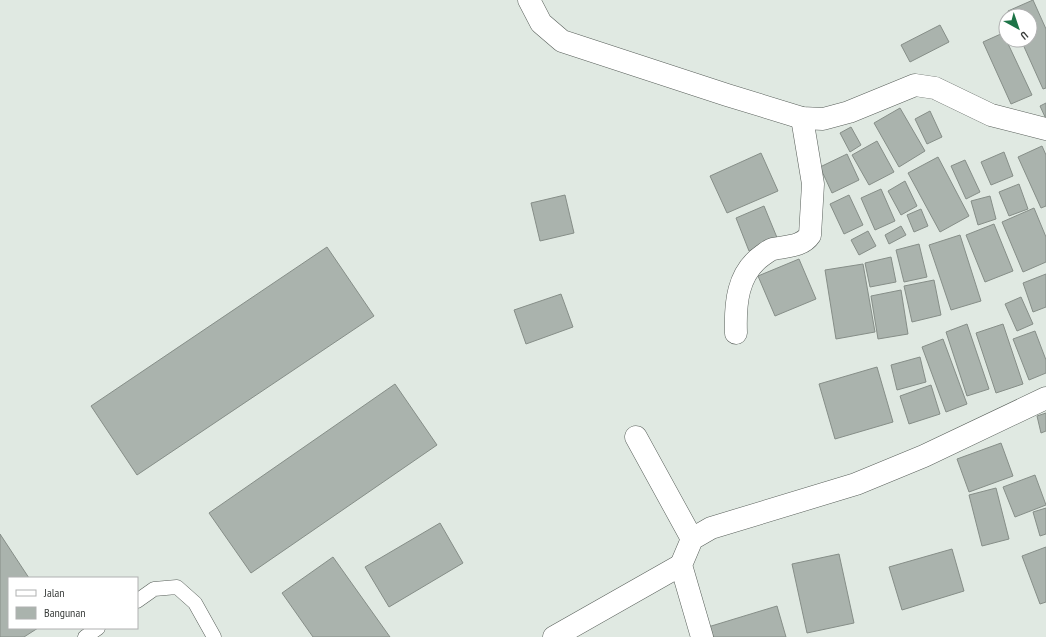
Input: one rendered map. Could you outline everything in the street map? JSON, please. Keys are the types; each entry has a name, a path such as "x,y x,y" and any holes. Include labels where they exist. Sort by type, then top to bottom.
{"street":[{"path":"529,0 541,23 562,41 720,93 802,118 823,119 849,112 914,85 935,88 991,115 1046,129"},
{"path":"736,333 735,306 746,270 755,260 771,249 801,244 810,235 812,184 802,118"},
{"path":"554,637 681,565 692,539 712,528 856,484 924,456 1046,398"},
{"path":"636,437 692,539"},
{"path":"681,565 702,637"}],"lane":[{"path":"138,600 154,590 177,587 195,603 214,637"},
{"path":"85,637 97,629"}],"building":[{"path":"1033,0 1037,8 1015,8"},
{"path":"1038,11 1046,29 1046,88 1043,89 1025,48 1038,48"},
{"path":"940,25 949,42 910,62 901,45"},
{"path":"998,35 998,48 1010,48 1032,95 1011,104 983,42"},
{"path":"1046,103 1046,119 1040,106"},
{"path":"900,108 925,151 899,167 874,123"},
{"path":"930,111 942,137 927,144 915,119"},
{"path":"851,127 861,145 850,152 840,133"},
{"path":"877,141 894,172 869,185 852,155"},
{"path":"1042,146 1046,155 1046,206 1041,208 1018,157"},
{"path":"1004,152 1013,176 991,185 981,162"},
{"path":"761,153 778,191 727,213 710,176"},
{"path":"847,154 859,180 832,193 820,167"},
{"path":"938,157 969,216 940,232 908,173"},
{"path":"965,160 980,192 966,199 951,166"},
{"path":"905,181 917,206 901,215 888,191"},
{"path":"1019,184 1028,209 1009,216 999,192"},
{"path":"881,189 895,221 875,230 861,198"},
{"path":"565,195 574,233 540,241 531,203"},
{"path":"849,195 863,225 844,234 830,204"},
{"path":"990,196 996,219 978,225 971,201"},
{"path":"764,206 778,240 749,251 736,218"},
{"path":"1034,208 1046,237 1046,262 1023,272 1002,222"},
{"path":"921,209 928,226 914,232 907,215"},
{"path":"994,224 1013,271 985,282 966,235"},
{"path":"901,226 906,235 889,244 885,235"},
{"path":"868,231 876,246 859,255 851,240"},
{"path":"960,235 981,301 951,310 929,245"},
{"path":"919,244 927,277 904,282 896,250"},
{"path":"327,247 374,316 137,475 91,406"},
{"path":"891,257 896,282 870,287 865,263"},
{"path":"799,259 816,299 775,316 758,276"},
{"path":"863,264 875,332 836,339 825,270"},
{"path":"1046,274 1046,307 1033,312 1023,283"},
{"path":"934,280 941,315 912,322 904,286"},
{"path":"901,290 908,334 878,339 871,296"},
{"path":"561,294 573,327 526,344 514,310"},
{"path":"1021,297 1033,324 1017,331 1005,304"},
{"path":"967,324 989,389 967,396 946,332"},
{"path":"1003,324 1023,384 996,393 976,333"},
{"path":"1035,331 1046,360 1046,373 1029,380 1013,339"},
{"path":"943,339 967,404 946,412 922,347"},
{"path":"920,357 926,382 897,390 891,365"},
{"path":"877,367 893,422 835,439 819,384"},
{"path":"395,384 437,445 251,573 209,513"},
{"path":"931,385 940,414 909,424 900,396"},
{"path":"1046,413 1046,431 1041,433 1037,416"},
{"path":"1001,443 1013,476 969,492 957,459"},
{"path":"1035,475 1046,505 1015,517 1003,487"},
{"path":"996,488 1009,539 982,546 969,495"},
{"path":"1046,508 1046,534 1040,536 1033,512"},
{"path":"440,523 463,563 389,607 365,567"},
{"path":"0,534 28,577 8,577 8,629 36,629 24,637 0,637"},
{"path":"1046,547 1046,602 1040,604 1022,556"},
{"path":"952,549 964,591 902,610 889,567"},
{"path":"839,554 854,623 807,633 792,564"},
{"path":"333,557 390,637 313,637 282,593"},
{"path":"777,606 786,637 711,637 708,627"}]}
